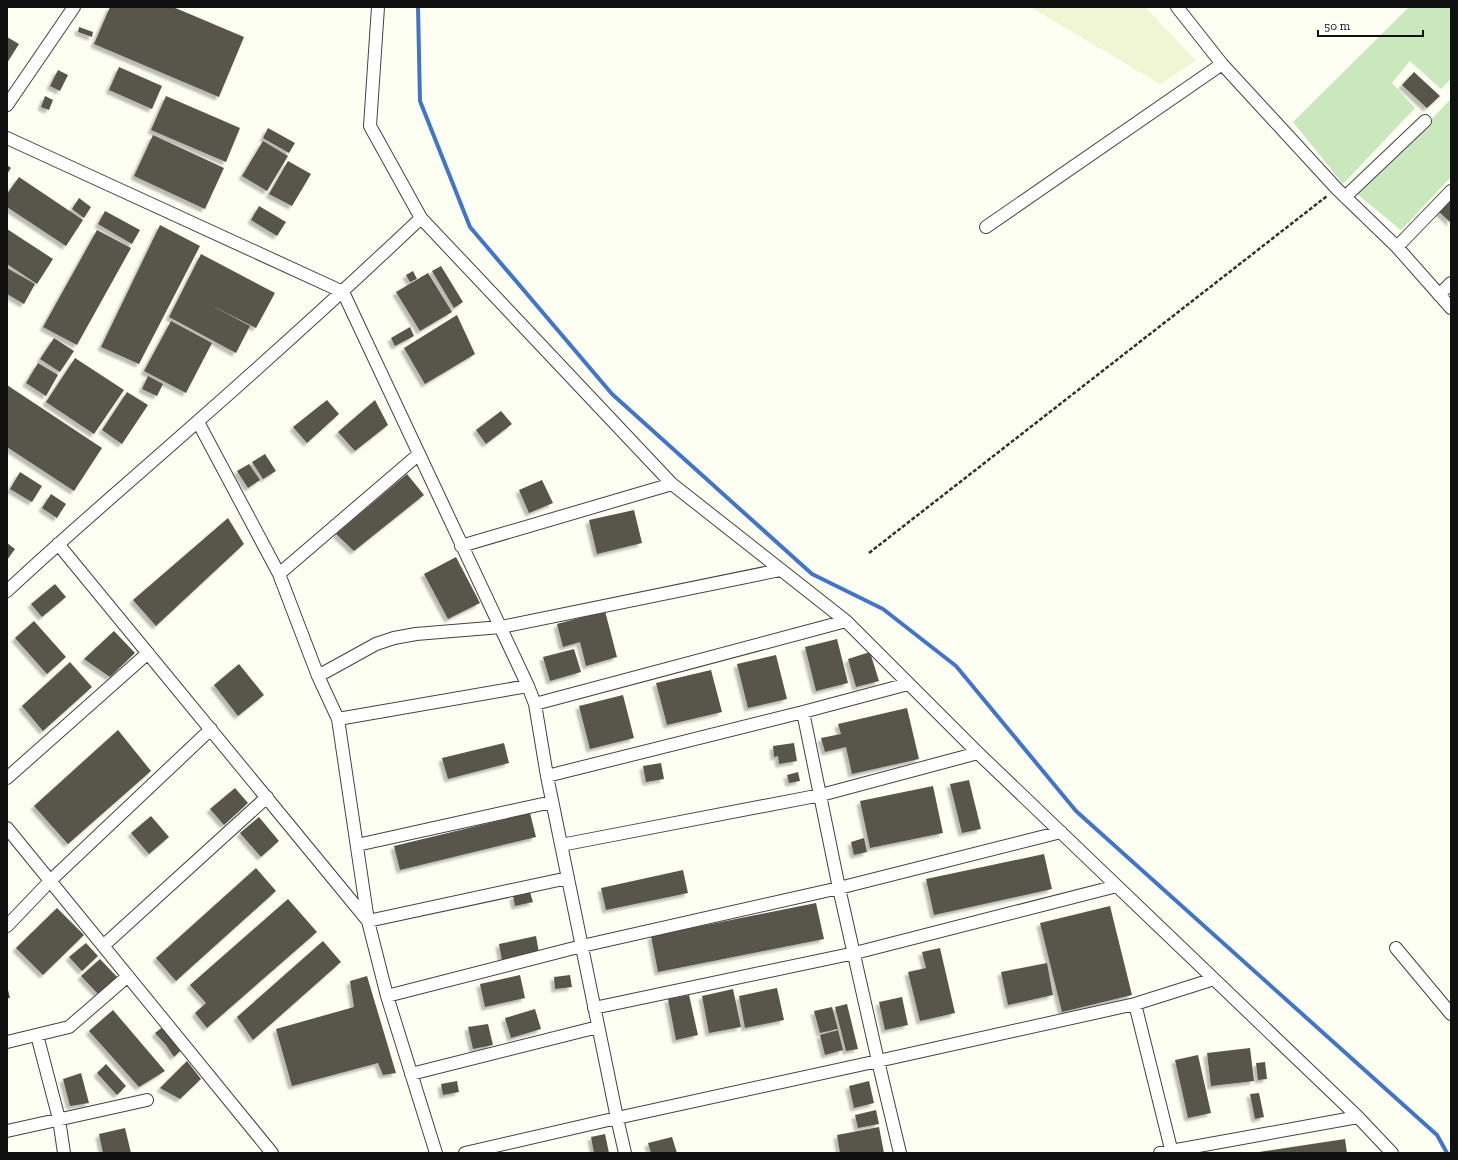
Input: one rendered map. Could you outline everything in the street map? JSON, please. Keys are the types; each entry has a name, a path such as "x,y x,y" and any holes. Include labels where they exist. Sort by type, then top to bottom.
{"street":[{"path":"7,105 74,7"},
{"path":"378,7 370,126 421,218 672,484 846,621 978,753 1358,1117 1392,1153"},
{"path":"1177,7 1222,64 1341,193 1396,247 1451,308"},
{"path":"986,227 1222,64"},
{"path":"1341,193 1425,121"},
{"path":"7,138 343,292 528,686 535,704 552,802 625,1153"},
{"path":"1396,247 1451,191"},
{"path":"7,591 58,544 198,422 343,292 421,218"},
{"path":"1439,295 1451,283"},
{"path":"198,422 280,574 318,676 338,719 368,921 387,996 436,1153"},
{"path":"280,574 419,454"},
{"path":"461,546 672,484"},
{"path":"58,544 368,921"},
{"path":"318,676 376,644 394,638 416,634 500,627 780,570"},
{"path":"535,704 846,621"},
{"path":"7,778 148,653"},
{"path":"547,776 803,712 908,684"},
{"path":"338,719 528,686"},
{"path":"803,712 839,888 855,952 878,1061 900,1153"},
{"path":"7,926 50,881 211,729"},
{"path":"561,845 821,795 978,753"},
{"path":"103,946 266,797"},
{"path":"357,845 552,802"},
{"path":"7,828 272,1153"},
{"path":"387,996 582,946 839,888 1061,832"},
{"path":"368,921 568,878"},
{"path":"594,1008 855,952 1117,886"},
{"path":"1396,948 1451,1014"},
{"path":"7,1042 69,1027 128,976"},
{"path":"465,1153 1135,1004 1214,979"},
{"path":"1135,1004 1168,1152 1358,1117"},
{"path":"411,1074 598,1027"},
{"path":"37,1035 59,1119 64,1153"},
{"path":"7,1131 147,1100"}],"path":[{"path":"869,553 1341,193"}],"green space":[{"path":"1030,7 1145,7 1196,61 1160,84"},
{"path":"1409,7 1451,7 1451,79 1441,89 1410,61 1392,83 1415,108 1343,184 1293,122"},
{"path":"1451,99 1451,177 1401,230 1357,194"}],"building":[{"path":"110,7 173,7 244,37 219,97 94,44"},
{"path":"79,27 93,32 92,37 78,32"},
{"path":"7,37 19,44 7,63"},
{"path":"119,67 162,86 152,109 109,90"},
{"path":"58,70 68,75 60,91 50,86"},
{"path":"1414,72 1440,96 1427,108 1402,85"},
{"path":"45,96 53,100 49,110 41,107"},
{"path":"166,96 240,128 226,162 151,130"},
{"path":"268,128 295,143 289,153 263,138"},
{"path":"153,135 224,168 205,209 134,176"},
{"path":"263,141 288,156 267,191 242,176"},
{"path":"288,161 311,174 292,206 269,194"},
{"path":"7,165 11,168 7,174"},
{"path":"19,177 83,220 66,246 7,207 7,194"},
{"path":"1451,196 1451,223 1437,210"},
{"path":"79,198 91,207 84,218 72,209"},
{"path":"259,206 286,222 277,236 251,220"},
{"path":"105,211 140,230 132,244 98,224"},
{"path":"160,225 200,246 139,364 101,347"},
{"path":"7,229 53,259 37,284 7,264"},
{"path":"97,230 131,248 77,345 43,327"},
{"path":"201,254 275,293 256,328 209,304 250,326 236,353 169,317"},
{"path":"441,266 463,302 454,308 432,271"},
{"path":"7,268 35,284 24,304 7,294"},
{"path":"413,271 417,279 410,282 406,275"},
{"path":"428,273 452,312 420,331 396,292"},
{"path":"457,315 475,354 425,384 404,348"},
{"path":"171,321 212,343 186,393 144,371"},
{"path":"410,327 414,336 395,346 391,338"},
{"path":"54,338 74,351 60,372 40,359"},
{"path":"75,358 124,390 94,434 46,402"},
{"path":"38,363 58,375 46,396 26,383"},
{"path":"148,376 163,384 157,396 142,389"},
{"path":"7,385 102,448 74,491 7,447"},
{"path":"127,392 148,405 122,444 102,430"},
{"path":"327,400 339,414 307,443 293,427"},
{"path":"375,400 388,425 355,451 338,432"},
{"path":"501,411 512,424 486,444 476,430"},
{"path":"265,454 276,471 263,479 252,462"},
{"path":"249,464 260,480 248,488 237,471"},
{"path":"20,472 42,486 32,502 10,489"},
{"path":"407,474 424,495 354,551 336,534"},
{"path":"542,480 553,503 529,513 519,490"},
{"path":"51,494 66,504 57,518 42,508"},
{"path":"634,510 642,543 597,554 589,520"},
{"path":"228,518 244,544 156,626 133,600"},
{"path":"7,543 15,549 7,560"},
{"path":"456,557 480,603 448,619 424,574"},
{"path":"55,584 66,597 42,617 31,604"},
{"path":"605,611 617,657 586,666 580,642 563,647 557,624"},
{"path":"34,621 66,657 47,674 15,638"},
{"path":"114,631 135,653 110,677 84,659"},
{"path":"837,639 848,683 816,691 805,647"},
{"path":"574,649 581,672 550,681 543,657"},
{"path":"870,652 879,681 856,687 848,659"},
{"path":"776,655 787,699 748,708 737,664"},
{"path":"70,662 92,687 43,731 22,706"},
{"path":"239,664 264,695 238,716 214,685"},
{"path":"711,670 722,712 667,725 656,683"},
{"path":"623,695 634,738 590,749 579,706"},
{"path":"907,708 919,759 852,774 846,747 825,752 821,738 841,734 838,724"},
{"path":"118,730 151,771 68,844 34,806"},
{"path":"504,743 509,763 448,779 442,758"},
{"path":"794,743 797,761 779,764 778,756 774,757 773,746"},
{"path":"661,763 664,779 646,782 643,766"},
{"path":"798,772 800,781 789,783 787,775"},
{"path":"969,780 981,829 962,833 950,784"},
{"path":"933,786 943,833 870,848 860,801"},
{"path":"235,788 248,803 224,825 210,809"},
{"path":"530,813 536,837 400,870 394,846"},
{"path":"151,816 169,837 149,854 131,833"},
{"path":"259,817 279,841 261,857 240,833"},
{"path":"864,838 867,852 854,855 851,842"},
{"path":"1044,854 1052,889 934,915 926,879"},
{"path":"256,868 276,891 176,981 156,958"},
{"path":"683,870 688,893 606,910 601,888"},
{"path":"530,892 533,902 515,906 513,896"},
{"path":"288,899 317,932 207,1028 195,1013 206,1003 190,985"},
{"path":"816,903 824,939 658,972 651,936"},
{"path":"1110,906 1132,995 1062,1012 1040,923"},
{"path":"57,908 84,935 43,975 16,948"},
{"path":"536,936 539,953 502,960 499,944"},
{"path":"323,941 341,962 253,1040 237,1017"},
{"path":"86,943 98,956 82,971 69,957"},
{"path":"940,948 955,1013 920,1021 908,972 926,968 922,952"},
{"path":"100,959 117,977 98,994 81,976"},
{"path":"1047,963 1053,995 1008,1005 1001,972"},
{"path":"520,975 525,998 485,1007 480,984"},
{"path":"570,975 572,987 555,989 554,977"},
{"path":"367,976 396,1073 383,1075 378,1063 292,1086 276,1029 354,1007 350,981"},
{"path":"7,986 10,998 7,998"},
{"path":"777,988 784,1020 745,1028 739,996"},
{"path":"733,989 741,1027 709,1033 702,996"},
{"path":"689,995 698,1035 676,1040 668,999"},
{"path":"902,997 908,1025 885,1030 879,1002"},
{"path":"847,1004 858,1049 846,1051 835,1007"},
{"path":"832,1007 838,1029 820,1033 814,1011"},
{"path":"535,1009 541,1029 511,1038 505,1018"},
{"path":"113,1010 165,1071 139,1087 89,1031"},
{"path":"488,1024 493,1045 473,1049 468,1027"},
{"path":"164,1026 184,1047 174,1057 155,1033"},
{"path":"838,1030 843,1050 825,1055 820,1035"},
{"path":"1250,1048 1254,1081 1211,1086 1207,1053"},
{"path":"1198,1055 1211,1113 1188,1118 1175,1060"},
{"path":"187,1061 201,1079 180,1099 160,1088"},
{"path":"1265,1062 1267,1079 1258,1080 1256,1063"},
{"path":"106,1064 126,1086 117,1095 97,1073"},
{"path":"81,1073 89,1103 70,1106 63,1079"},
{"path":"457,1081 459,1092 443,1095 441,1084"},
{"path":"869,1081 874,1103 854,1108 849,1086"},
{"path":"1259,1093 1264,1117 1255,1119 1250,1094"},
{"path":"876,1110 879,1124 858,1128 855,1115"},
{"path":"879,1127 884,1153 840,1153 837,1135"},
{"path":"125,1128 131,1153 103,1153 99,1134"},
{"path":"605,1134 609,1153 594,1153 591,1137"},
{"path":"672,1137 677,1153 651,1153 648,1143"},
{"path":"1345,1139 1347,1153 1259,1153 1259,1152"}],"waterway":[{"path":"418,7 420,101 470,227 612,394 812,574 883,609 956,666 1076,811 1437,1135 1447,1153"}]}
